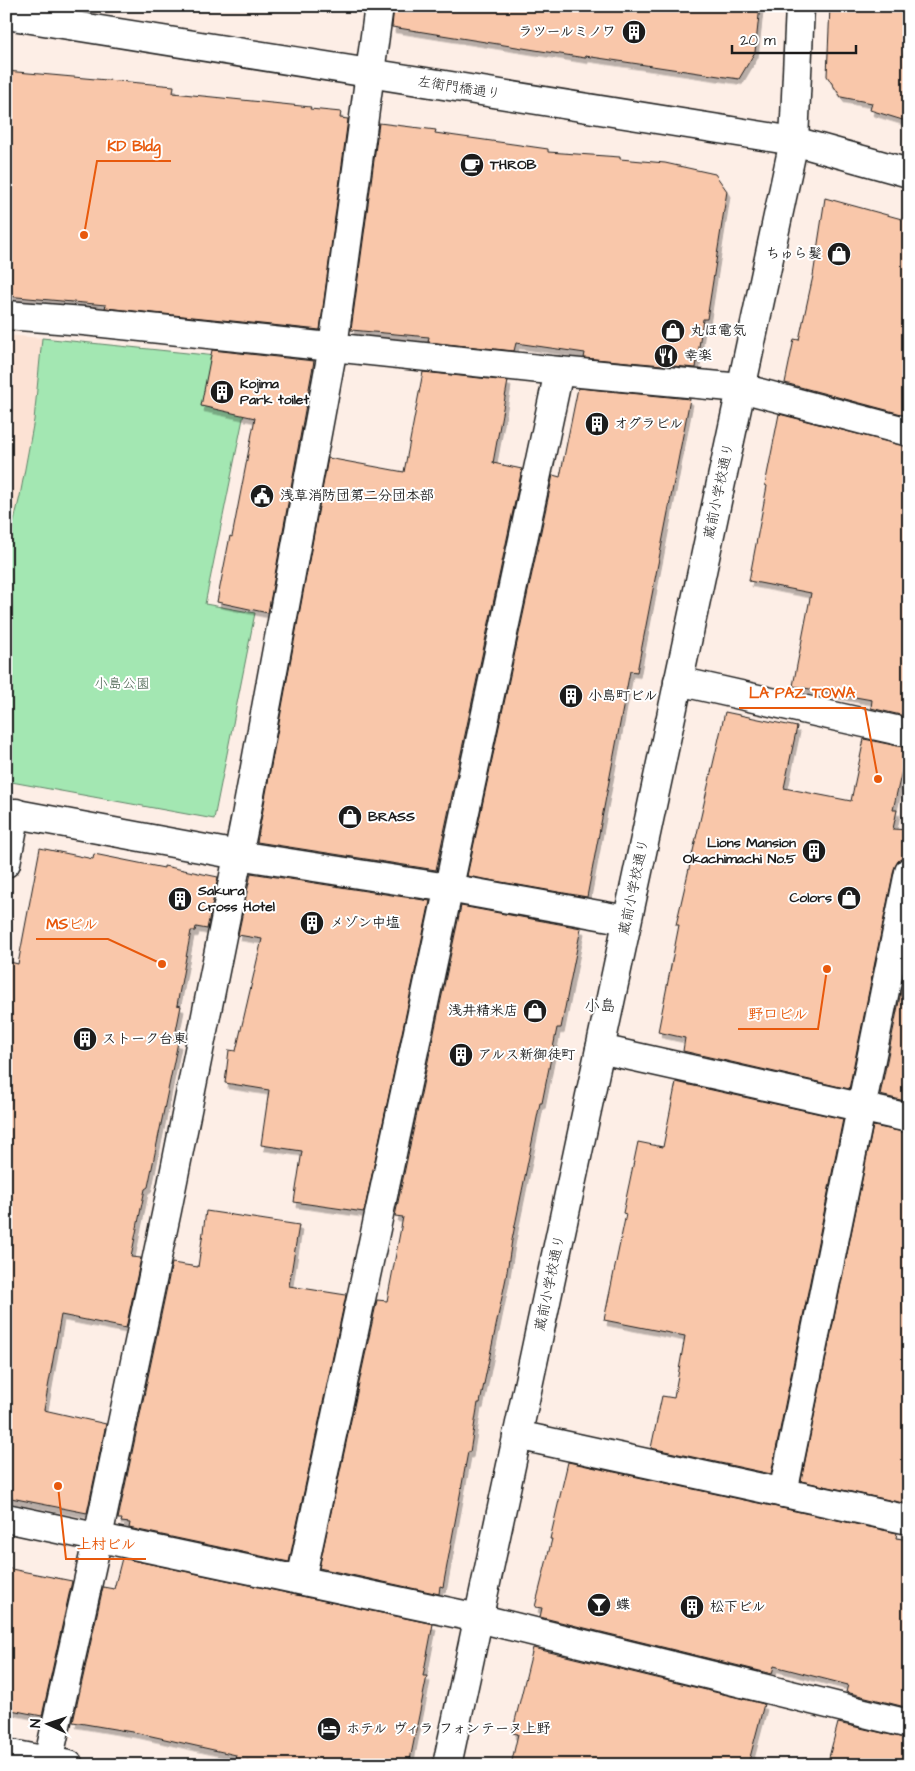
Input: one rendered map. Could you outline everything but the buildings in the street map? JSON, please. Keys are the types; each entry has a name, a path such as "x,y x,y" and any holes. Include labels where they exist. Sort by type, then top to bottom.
{"street":[{"path":"6,1752 59,1763 98,1537 169,1200 238,855 333,347 379,6"},
{"name":"蔵前小学校通り","path":"447,1765 794,141 800,6"},
{"name":"左衛門橋通り","path":"6,15 794,141 909,173"},
{"path":"6,315 84,321 559,371 741,388 909,432"},
{"path":"301,1580 559,371"},
{"path":"678,681 909,733"},
{"path":"6,863 11,812 238,855 448,888 627,920"},
{"path":"783,1493 909,872"},
{"path":"600,1049 909,1118"},
{"path":"518,1435 909,1520"},
{"path":"6,1518 478,1618 909,1724"}],"shaded area":[{"path":"6,335 42,338 34,420 20,496 6,556"}],"green space":[{"name":"小島公園","path":"42,338 255,360 205,604 255,613 214,819 6,781 6,555 20,496 34,420"}],"place":[{"name":"ラツールミノワ","path":"634,32"},
{"name":"THROB","path":"472,165"},
{"name":"KD Bldg","path":"84,235"},
{"name":"ちゅら髪","path":"839,254"},
{"name":"丸ほ電気","path":"673,331"},
{"name":"幸楽","path":"666,356"},
{"name":"Kojima Park toilet","path":"222,392"},
{"name":"オグラビル","path":"597,424"},
{"name":"浅草消防団第二分団本部","path":"262,496"},
{"name":"小島町ビル","path":"571,696"},
{"name":"LA PAZ TOWA","path":"878,779"},
{"name":"BRASS","path":"350,817"},
{"name":"Lions Mansion Okachimachi No.5","path":"814,851"},
{"name":"Colors","path":"849,898"},
{"name":"Sakura Cross Hotel","path":"180,899"},
{"name":"メゾン中塩","path":"312,923"},
{"name":"MSビル","path":"162,964"},
{"name":"野口ビル","path":"827,969"},
{"name":"浅井精米店","path":"535,1011"},
{"name":"ストーク台東","path":"85,1039"},
{"name":"アルス新御徒町","path":"461,1055"},
{"name":"上村ビル","path":"58,1486"},
{"name":"蝶","path":"599,1605"},
{"name":"松下ビル","path":"692,1607"},
{"name":"ホテル ヴィラ フォンテーヌ上野","path":"329,1729"}],"district":[{"name":"小島","path":"600,1006"}]}
